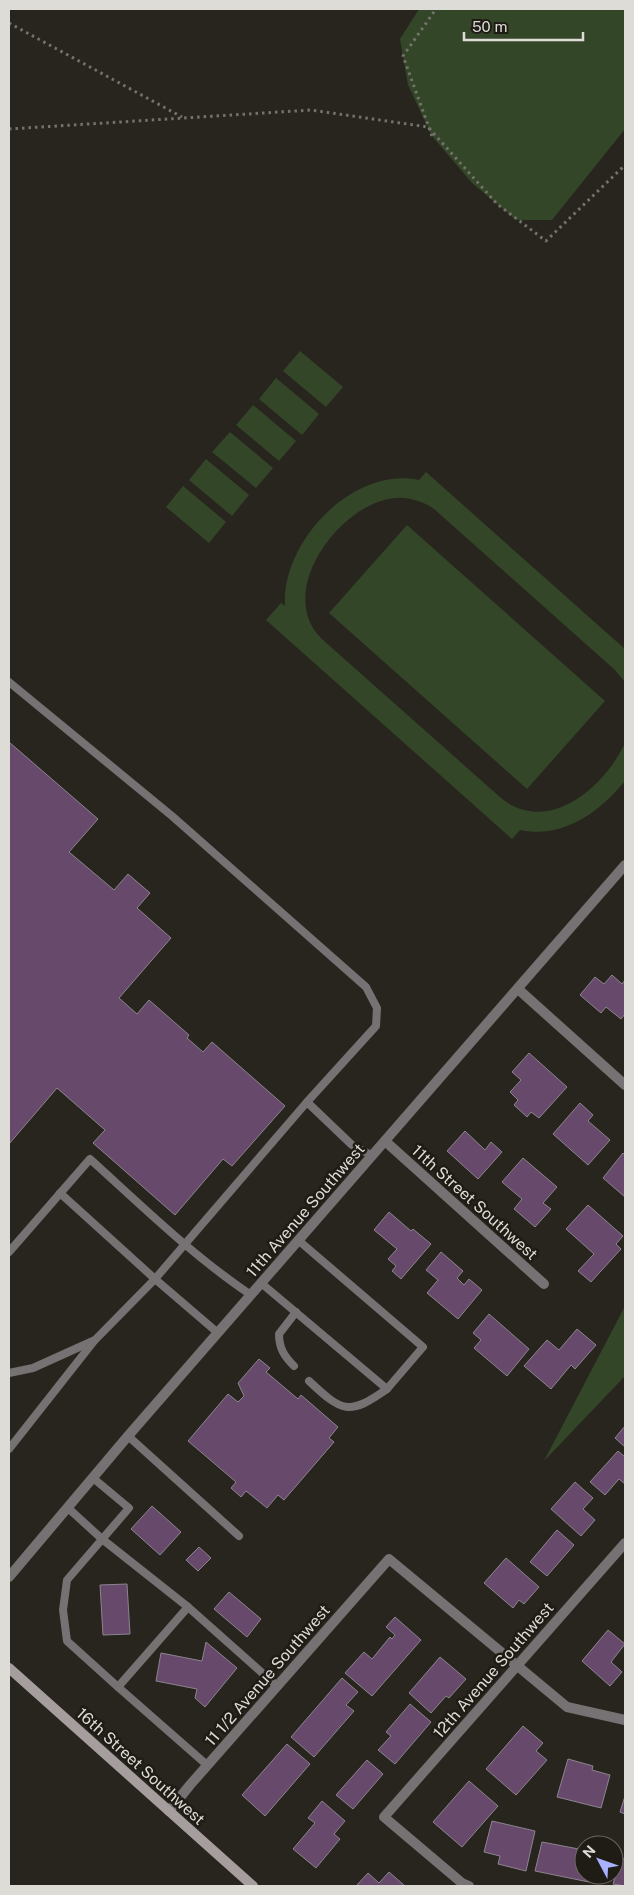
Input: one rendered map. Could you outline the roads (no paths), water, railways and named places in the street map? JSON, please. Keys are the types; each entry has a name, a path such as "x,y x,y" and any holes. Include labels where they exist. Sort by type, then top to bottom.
{"main road":[{"name":"16th Street Southwest","path":"9,1668 253,1886"}],"street":[{"name":"11th Avenue Southwest","path":"9,1577 261,1282 625,865"},
{"path":"518,989 625,1085"},
{"name":"11th Street Southwest","path":"385,1141 544,1284"},
{"name":"12th Avenue Southwest","path":"469,1886 384,1817 625,1543"},
{"name":"11 1/2 Avenue Southwest","path":"169,1811 207,1765 389,1559 517,1666"},
{"path":"517,1666 567,1707 625,1720"}],"lane":[{"path":"9,682 172,816 366,987 377,1008 376,1026 155,1279 95,1340 9,1449"},
{"path":"308,1102 352,1145 372,1155"},
{"path":"9,1252 90,1159 185,1244 231,1282 251,1295"},
{"path":"60,1193 218,1333"},
{"path":"298,1240 423,1348 387,1389 366,1404 352,1408 340,1405 326,1397 310,1381"},
{"path":"261,1282 387,1389"},
{"path":"294,1366 286,1359 279,1346 279,1334 296,1312"},
{"path":"9,1373 33,1368 95,1340"},
{"path":"128,1436 239,1536"},
{"path":"93,1478 129,1508 66,1580 63,1610 67,1640 207,1765"},
{"path":"68,1508 102,1539 188,1607 277,1686"},
{"path":"118,1687 188,1607"}]}
